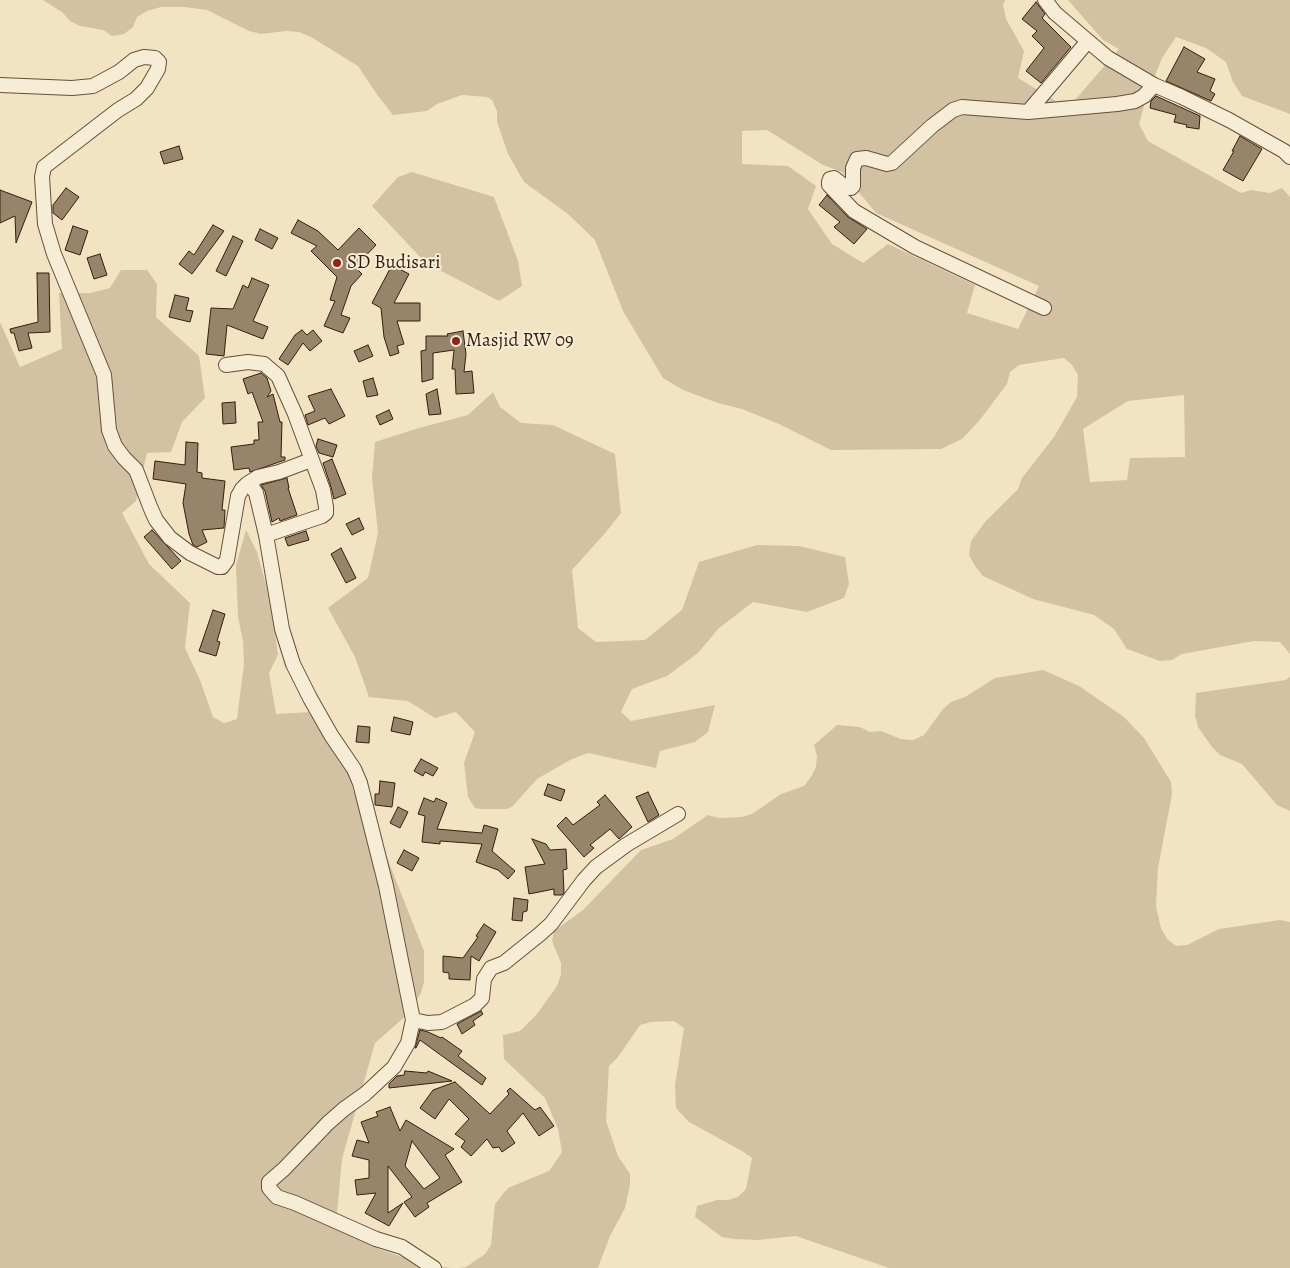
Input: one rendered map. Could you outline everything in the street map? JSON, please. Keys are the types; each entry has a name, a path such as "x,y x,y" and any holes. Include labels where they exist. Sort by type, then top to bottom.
{"street":[{"path":"1045,0 1055,13 1108,58 1154,86 1182,96 1229,120 1284,151 1290,157"},
{"path":"1028,112 1088,41"},
{"path":"0,85 72,88 93,86 119,72 134,60 144,57 155,58 159,62 158,69 147,88 136,99 118,110 44,167 42,177 45,224 54,254 104,375 109,430 115,446 136,470 156,520 170,538 190,553 218,567 222,567 227,560 238,496 242,489 250,481 258,477 279,472 311,460"},
{"path":"1044,308 915,247 854,211 829,185 830,179 834,178 845,187 851,188 853,186 852,168 858,159 866,158 892,164 932,126 953,110 962,107 1028,112 1135,101 1144,96 1154,86"},
{"path":"226,365 248,362 264,364 278,376 295,414 323,490 326,512 322,516 266,535"},
{"path":"247,484 256,493 266,535 282,629 294,664 310,698 331,735 354,769 360,783 386,886 413,1020 408,1043 394,1067 365,1094 344,1108 328,1123 269,1182 269,1188 277,1197 295,1203 376,1239 402,1247 434,1268"},
{"path":"413,1020 428,1023 442,1022 475,1005 482,998 484,978 491,968 504,963 551,924 596,867 626,845 678,814"}],"shaded area":[{"path":"43,0 1006,0 1003,4 1006,19 1024,51 1018,78 1056,101 1075,100 1119,49 1103,40 1068,0 1290,0 1290,114 1242,96 1233,82 1226,62 1206,48 1176,37 1162,58 1146,99 1139,124 1148,141 1241,193 1251,190 1270,193 1282,188 1290,197 1290,654 1280,642 1254,641 1182,654 1172,660 1160,661 1127,649 1114,629 1094,615 1033,599 983,576 975,566 969,555 971,541 985,522 1018,489 1022,478 1054,437 1077,397 1078,375 1072,365 1064,358 1019,365 1010,372 1007,384 979,421 962,439 941,449 831,450 779,424 742,409 718,403 683,390 663,378 623,311 595,240 568,214 524,182 508,154 497,122 497,111 492,100 487,97 462,95 437,104 427,111 393,115 358,66 311,37 299,32 286,31 261,34 249,31 207,10 161,7 147,11 137,17 133,27 124,34 112,36 103,30 80,26 70,21 62,12","holes":["767,130 823,165 842,172 876,213 1039,286 1018,329 967,313 975,285 888,244 863,263 832,244 808,209 816,186 788,166 742,164 742,131","1184,395 1185,457 1130,458 1127,480 1090,482 1083,429 1128,401"]},
{"path":"412,172 494,197 518,261 522,286 499,301 423,260 372,206 398,177"},
{"path":"121,270 147,270 157,284 156,317 199,356 205,398 182,422 171,452 147,453 136,501 122,513 149,564 190,603 185,648 200,680 213,717 224,723 237,719 244,664 243,642 238,617 236,565 246,530 257,552 271,603 278,655 269,673 276,714 310,712 333,751 351,775 353,790 372,820 424,951 424,982 421,993 408,1014 375,1043 342,1159 336,1223 379,1249 423,1264 451,1268 0,1268 0,322 20,367 62,349 59,293 90,293 110,288"},
{"path":"493,392 500,407 521,423 553,425 615,454 621,513 572,570 578,628 596,642 645,640 682,610 699,562 757,545 799,546 845,557 849,584 844,598 807,612 753,602 718,629 698,653 667,676 632,689 621,712 631,721 715,705 708,732 695,742 660,751 656,768 588,753 570,760 537,779 512,807 506,809 480,809 475,808 468,797 464,763 475,732 456,712 435,718 408,701 369,697 355,657 328,608 368,578 378,533 372,478 375,442 468,415"},
{"path":"1043,670 1079,686 1124,717 1144,738 1171,782 1172,794 1158,868 1156,906 1161,928 1167,939 1176,946 1187,945 1219,929 1280,920 1290,922 1290,1268 889,1268 796,1236 758,1240 722,1237 695,1217 697,1206 717,1200 728,1200 738,1197 746,1189 752,1158 689,1122 676,1108 675,1085 684,1028 674,1021 651,1022 640,1025 618,1057 609,1066 606,1121 618,1156 630,1174 630,1185 625,1208 610,1236 598,1268 459,1268 466,1267 485,1254 491,1245 495,1204 508,1188 549,1171 562,1152 558,1129 545,1098 504,1059 503,1035 520,1031 537,1014 557,986 561,974 561,963 552,941 554,931 583,910 641,850 673,839 708,815 719,818 742,817 752,814 781,794 804,786 816,767 817,756 814,745 837,725 860,727 870,732 881,731 901,739 913,740 924,735 943,709 951,702 965,697 995,678"},
{"path":"1290,677 1290,811 1277,805 1242,764 1220,755 1212,747 1198,727 1195,716 1196,693 1286,680"}],"building":[{"path":"1036,2 1045,14 1042,18 1071,47 1041,83 1026,71 1044,48 1032,36 1037,31 1022,19"},
{"path":"1184,47 1205,59 1197,72 1215,79 1210,91 1215,94 1211,101 1166,81"},
{"path":"1156,96 1200,116 1199,129 1186,127 1187,125 1174,122 1176,115 1150,108 1151,101"},
{"path":"1240,136 1262,149 1243,181 1223,170"},
{"path":"179,146 183,159 164,164 160,152"},
{"path":"66,188 79,197 62,220 53,213 53,205"},
{"path":"0,190 32,202 16,243 15,216 0,223"},
{"path":"827,195 848,217 867,229 854,244 834,227 840,222 819,205"},
{"path":"298,220 318,231 338,250 359,228 376,245 355,267 362,274 351,286 341,315 350,318 343,333 324,326 335,301 330,300 337,277 311,251 317,246 291,233"},
{"path":"213,225 224,231 192,274 179,264 189,251 194,255"},
{"path":"73,226 88,231 80,255 65,250"},
{"path":"260,229 278,238 272,249 255,240"},
{"path":"233,236 243,241 226,276 216,271"},
{"path":"100,254 107,275 94,279 87,258"},
{"path":"392,265 409,274 394,303 420,303 420,321 397,321 404,344 397,346 399,353 390,356 384,337 381,308 372,303"},
{"path":"37,273 49,273 50,332 28,333 32,348 19,351 14,333 11,333 10,329 38,322"},
{"path":"252,278 269,285 253,321 268,327 263,339 227,325 224,356 206,354 211,308 233,309 243,285 248,288"},
{"path":"175,295 189,298 186,310 193,311 190,322 169,317"},
{"path":"302,330 307,335 313,330 322,341 310,351 303,343 288,365 279,359 295,335"},
{"path":"463,331 466,354 464,372 472,371 474,393 456,394 455,369 452,369 454,350 433,353 433,379 422,382 421,351 426,350 426,336 448,336 447,334"},
{"path":"368,345 373,356 359,362 354,351"},
{"path":"261,373 267,378 271,391 267,397 273,394 280,422 282,422 281,457 285,457 285,460 250,472 249,468 234,470 231,447 254,444 254,440 259,440 258,422 263,422 252,392 248,394 243,379"},
{"path":"373,378 378,395 367,397 363,381"},
{"path":"331,389 345,416 329,424 325,418 308,425 305,415 315,411 308,396"},
{"path":"437,389 441,414 429,415 426,394"},
{"path":"235,402 236,423 223,424 222,403"},
{"path":"389,410 393,419 380,425 376,416"},
{"path":"318,439 337,445 333,457 319,453 316,446"},
{"path":"186,442 198,443 197,472 202,473 202,478 225,481 222,510 225,510 224,528 202,530 207,542 197,547 193,545 189,534 183,503 186,484 153,479 155,461 185,465"},
{"path":"332,459 346,494 334,499 323,463"},
{"path":"287,478 288,488 297,515 280,521 279,518 272,522 265,491 261,485"},
{"path":"359,518 364,529 352,535 346,524"},
{"path":"152,530 181,561 172,569 144,537"},
{"path":"306,531 309,540 288,546 285,538"},
{"path":"341,548 356,578 346,583 331,554"},
{"path":"213,610 225,614 217,641 220,642 216,656 199,651"},
{"path":"394,717 413,722 410,735 391,731"},
{"path":"358,726 370,727 369,743 356,742"},
{"path":"421,759 438,768 433,776 425,772 423,776 414,771"},
{"path":"380,781 395,783 392,807 375,805 375,794 379,794"},
{"path":"548,784 565,790 561,801 544,795"},
{"path":"648,792 659,815 648,822 636,797"},
{"path":"605,795 632,827 619,839 610,829 590,845 594,848 584,857 557,826 566,817 573,825 600,805 597,802"},
{"path":"424,798 434,802 436,798 447,803 437,829 482,833 484,825 498,829 492,851 515,871 508,879 498,870 476,862 482,844 440,841 440,844 422,842 425,816 418,814"},
{"path":"398,807 408,812 400,828 390,823"},
{"path":"532,839 546,844 550,850 566,849 567,869 563,870 564,893 562,895 554,895 554,889 529,894 525,867 545,864"},
{"path":"404,850 419,858 412,871 397,863"},
{"path":"514,898 528,900 527,911 523,912 522,921 512,920"},
{"path":"484,924 496,932 479,961 471,956 470,980 449,979 449,973 443,972 443,956 463,958 478,937 476,936"},
{"path":"481,1011 483,1014 473,1021 475,1025 462,1034 457,1024"},
{"path":"420,1030 442,1037 462,1051 458,1056 486,1078 482,1085 420,1040 415,1048"},
{"path":"405,1071 427,1073 428,1071 452,1081 389,1088 389,1084 397,1076 404,1075"},
{"path":"455,1082 490,1114 509,1094 507,1091 510,1088 535,1110 540,1107 554,1126 539,1136 523,1113 507,1131 515,1143 502,1152 499,1147 493,1148 487,1139 471,1156 461,1147 465,1141 455,1134 469,1119 449,1099 435,1119 420,1108 433,1090"},
{"path":"390,1107 400,1131 406,1120 454,1149 445,1155 462,1182 427,1203 429,1207 415,1217 404,1202 412,1197 388,1166 388,1213 403,1203 389,1226 365,1213 376,1193 357,1195 355,1180 369,1178 369,1160 352,1156 357,1140 369,1143 361,1122 378,1116 376,1112","holes":["412,1141 440,1178 424,1189 405,1166"]}],"place":[{"name":"SD Budisari","path":"337,263"},
{"name":"Masjid RW 09","path":"456,341"}]}
